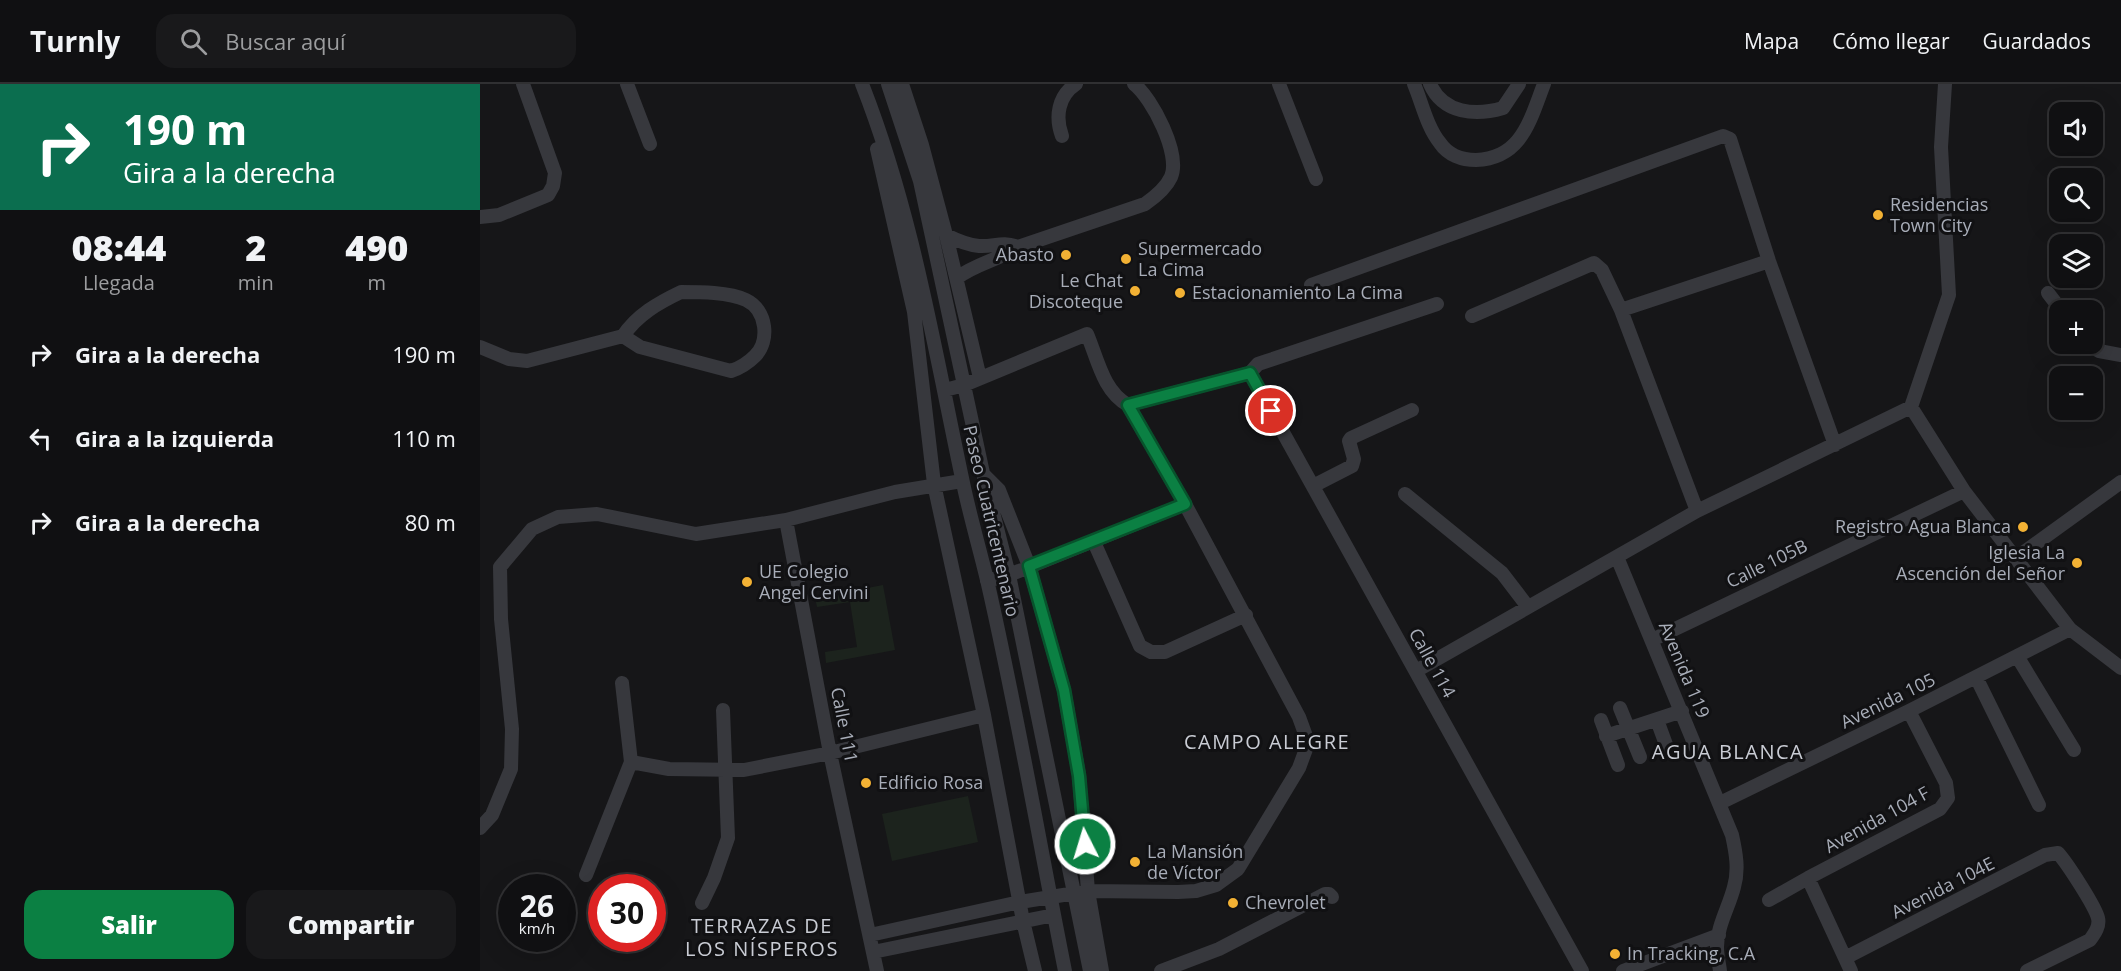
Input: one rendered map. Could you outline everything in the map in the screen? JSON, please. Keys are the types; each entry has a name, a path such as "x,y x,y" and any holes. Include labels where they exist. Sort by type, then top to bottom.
{"street":[{"path":"480,217 499,216 538,200 548,195 553,186 555,173 523,84"},
{"path":"627,84 650,144"},
{"path":"853,84 878,150 914,312 934,484 984,715 1023,921 1035,971"},
{"name":"Paseo Cuatricentenario","path":"862,84 881,133 902,200 945,390 962,481 987,581 1065,971"},
{"name":"Paseo Cuatricentenario","path":"888,84 920,181 983,473 1009,575 1082,893"},
{"path":"902,84 946,235 980,378"},
{"path":"1062,136 1058,124 1059,106 1069,89 1076,84"},
{"path":"957,278 966,271 1004,257 1018,247 1145,204 1157,196 1171,176 1173,158 1159,117 1143,92 1134,84"},
{"path":"1279,84 1316,179"},
{"path":"1414,84 1439,143 1448,152 1469,160 1497,157 1519,141 1525,132 1544,84"},
{"path":"1430,84 1445,102 1471,114 1503,108 1519,84"},
{"path":"1416,671 1697,511 1911,407 1949,295 1941,147 1944,89"},
{"path":"910,149 912,112"},
{"path":"878,150 881,133"},
{"path":"1311,285 1723,136 1730,139 1769,261 1835,445"},
{"path":"946,235 980,246 1006,243 1018,247"},
{"path":"1621,310 1769,261"},
{"path":"1472,316 1594,263 1602,270 1621,310 1697,511"},
{"path":"480,347 509,359 527,360 622,336 631,324 644,314 681,292 714,293 747,300 758,310 765,324 763,341 757,355 742,367 731,371 640,347 622,336"},
{"path":"2048,293 2053,300"},
{"path":"1128,405 1250,373 1258,364 1437,304"},
{"path":"870,935 1020,902 1082,893 1196,891 1216,885 1238,869 1299,768 1306,749 1304,728 1246,615 1128,405 1112,393 1087,334 964,385 945,390"},
{"path":"2103,352 2121,355"},
{"name":"Calle 114","path":"1250,373 1582,971"},
{"path":"1911,407 1964,491 2070,629 2121,668"},
{"path":"1313,486 1352,466 1354,459 1349,441 1351,438 1412,410"},
{"name":"Paseo Cuatricentenario","path":"983,473 999,490 1029,566 1064,690 1079,776 1082,893 1090,971"},
{"path":"480,828 492,815 512,769 512,729 501,619 500,567 532,529 558,517 597,514 696,534 786,520 934,484 962,481"},
{"path":"2016,558 2121,482"},
{"name":"Calle 105B","path":"1652,640 1964,491"},
{"path":"1405,494 1502,573 1528,608"},
{"path":"987,581 1009,575 1094,542 1185,504"},
{"name":"Calle 111","path":"786,520 831,753 877,971"},
{"path":"1094,542 1140,646 1151,652 1165,652 1246,615"},
{"name":"Avenida 119","path":"1617,557 1732,835 1737,857 1735,887 1717,946 1720,971"},
{"name":"Avenida 105","path":"1720,803 2070,629"},
{"path":"2017,656 2074,750"},
{"path":"1976,677 2038,805"},
{"path":"586,875 631,762 622,683"},
{"path":"1620,708 1640,757"},
{"path":"702,903 714,878 728,838 723,710"},
{"path":"1606,736 1682,711"},
{"name":"Avenida 104 F","path":"1769,900 1940,809 1948,798 1946,783 1909,711"},
{"path":"631,762 669,770 744,770 831,753 984,715"},
{"path":"1601,720 1618,765"},
{"path":"1657,720 1668,750"},
{"name":"Avenida 104E","path":"1848,965 2045,855 2058,853 2068,863 2098,918 2096,931 2090,940 2028,971"},
{"path":"1808,878 1848,965"},
{"path":"1082,893 1102,971"},
{"path":"1161,971 1218,949 1325,894 1332,897"},
{"path":"873,951 1054,915"},
{"path":"1623,971 1719,936"}],"shaded area":[{"path":"883,585 895,650 826,663 825,652 857,647 850,602 817,607 815,598"},
{"path":"968,796 978,842 892,861 882,814"}],"place":[{"name":"Residencias Town City","path":"1878,215"},
{"name":"Abasto","path":"1066,255"},
{"name":"Supermercado La Cima","path":"1126,259"},
{"name":"Le Chat Discoteque","path":"1135,291"},
{"name":"Estacionamiento La Cima","path":"1180,293"},
{"name":"Registro Agua Blanca","path":"2023,527"},
{"name":"Iglesia La Ascención del Señor","path":"2077,563"},
{"name":"UE Colegio Angel Cervini","path":"747,582"},
{"name":"Edificio Rosa","path":"866,783"},
{"name":"La Mansión de Víctor","path":"1135,862"},
{"name":"Chevrolet","path":"1233,903"},
{"name":"In Tracking, C.A","path":"1615,954"}],"district":[{"name":"CAMPO ALEGRE","path":"1267,742"},
{"name":"AGUA BLANCA","path":"1728,752"},
{"name":"TERRAZAS DE LOS NÍSPEROS","path":"762,938"}],"route":[{"path":"1085,844 1079,776 1070,718 1029,566 1185,504 1128,405 1250,373 1271,411"}]}
